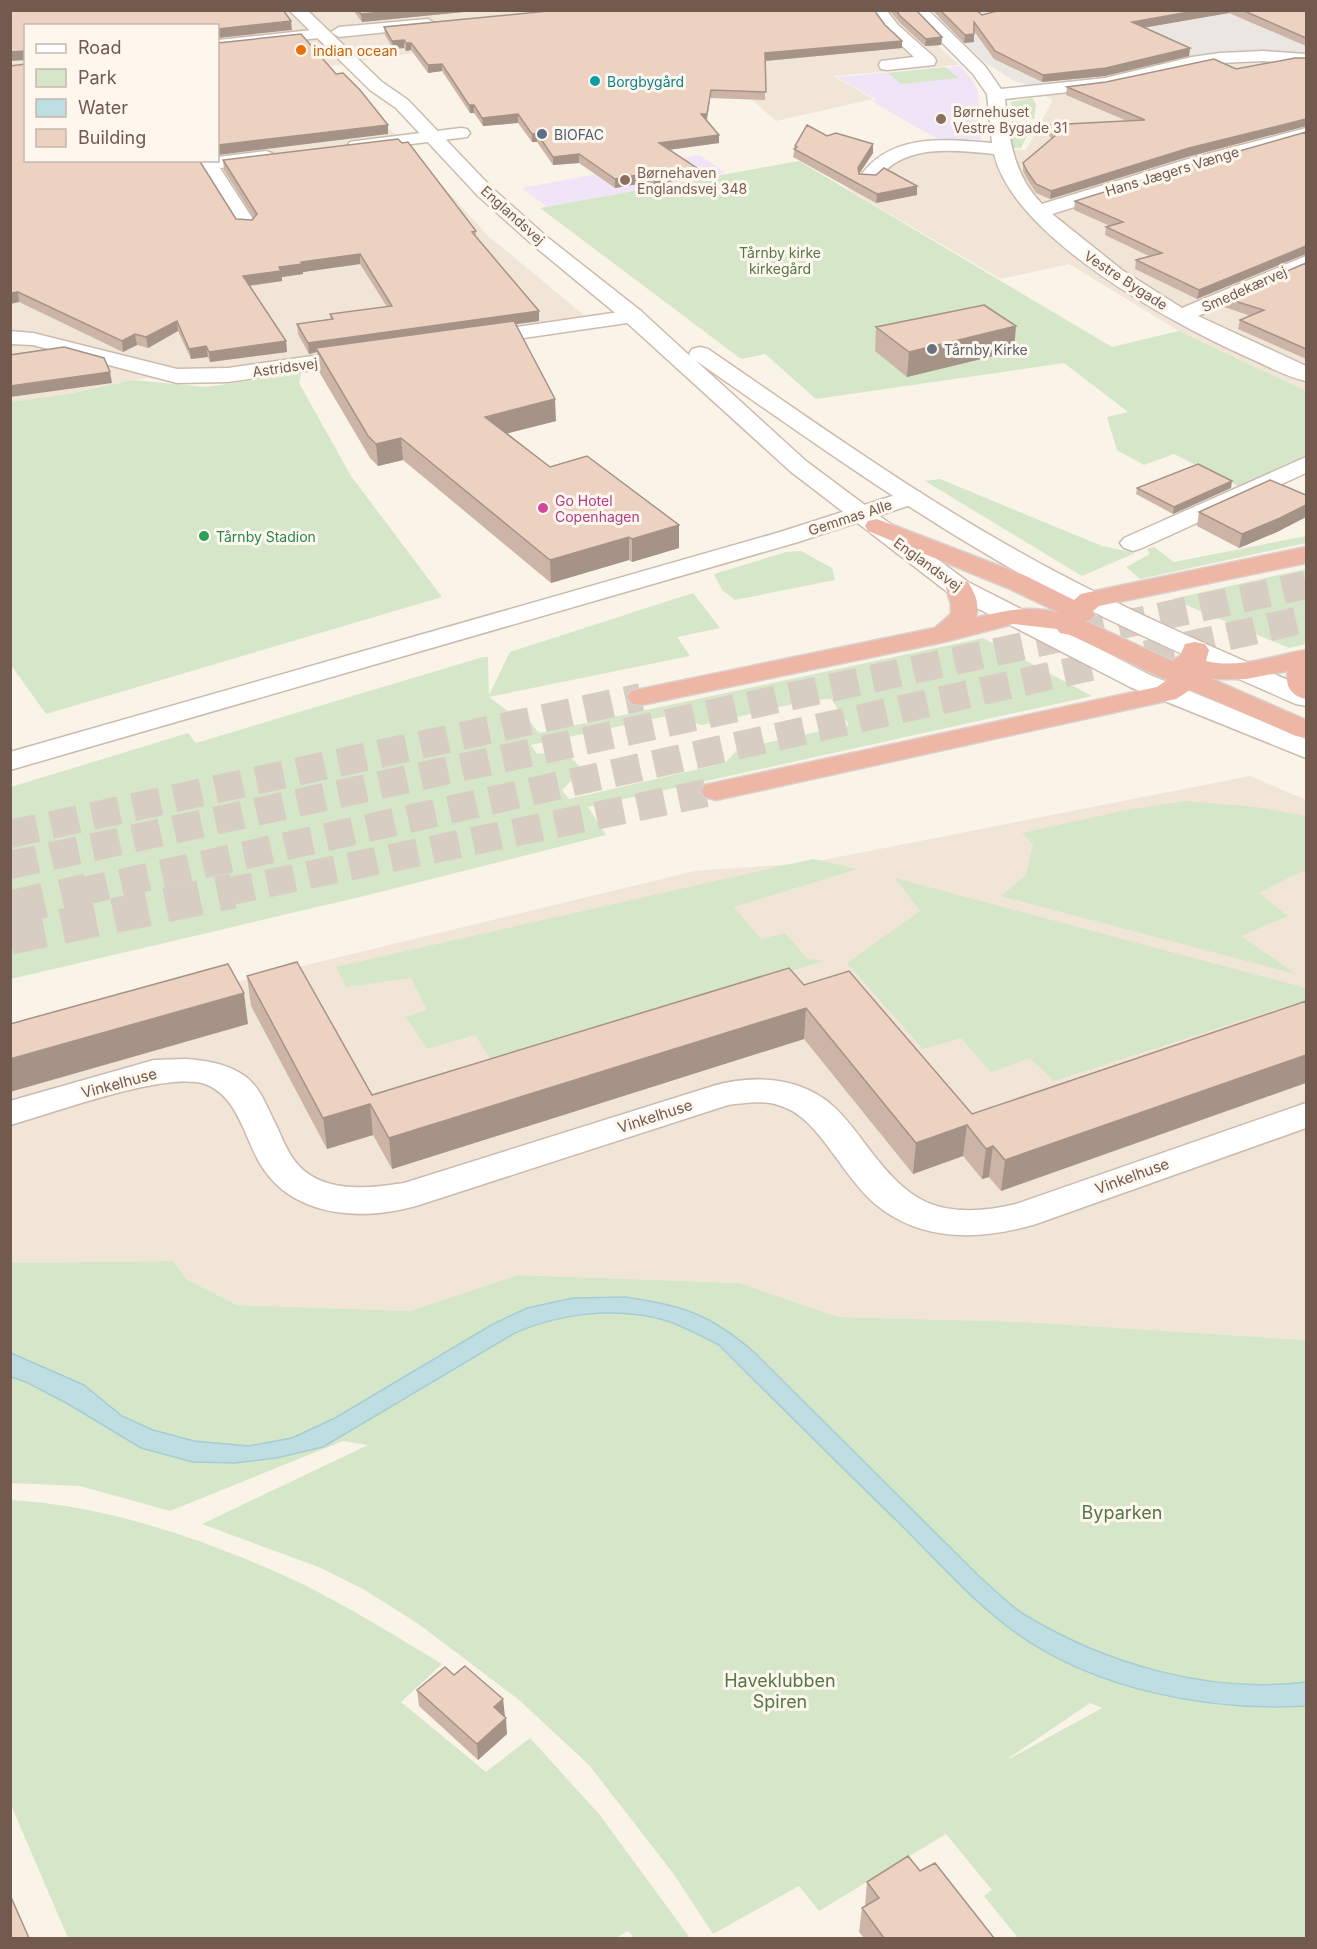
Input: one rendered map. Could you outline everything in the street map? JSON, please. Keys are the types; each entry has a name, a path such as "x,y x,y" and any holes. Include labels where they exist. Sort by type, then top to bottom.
{"highway":[{"path":"869,520 1017,582 1076,620 1306,730"},
{"path":"1076,620 1306,555"},
{"path":"944,634 964,617 967,606 959,588"},
{"path":"641,697 944,634 1013,616"},
{"path":"716,791 1185,672 1247,672 1306,658"},
{"path":"1306,663 1299,678 1306,691"}],"street":[{"name":"Englandsvej","path":"297,10 376,86 402,104 485,192 540,241 633,316 798,466 959,588 1013,616 1076,620"},
{"name":"Englandsvej","path":"316,10 388,80 402,104"},
{"path":"918,10 953,47 979,70 996,94 1119,80 1191,62 1221,58 1253,56 1306,59"},
{"path":"881,14 928,61 887,65"},
{"path":"339,32 439,23"},
{"path":"219,45 321,34"},
{"path":"916,51 953,47"},
{"name":"Vestre Bygade","path":"996,94 1001,149 1013,179 1038,212 1078,248 1122,280 1181,315 1306,374"},
{"path":"339,148 461,133"},
{"name":"Hans Jægers Vænge","path":"1038,212 1195,163 1306,133"},
{"path":"868,178 872,170 885,160 913,149 949,145 1001,149"},
{"path":"219,161 279,156"},
{"path":"207,162 246,224"},
{"name":"Smedekærvej","path":"1181,315 1207,307 1270,275 1306,262"},
{"name":"Englandsvej","path":"633,316 682,342 911,497 1006,555 1076,620 1185,672 1254,725 1306,749"},
{"path":"458,342 633,316"},
{"name":"Astridsvej","path":"10,337 33,339 158,372 187,377 228,375 377,354"},
{"path":"1132,543 1306,464"},
{"name":"Gemmas Alle","path":"10,761 789,537 869,520 911,497"},
{"path":"1247,672 1306,698"},
{"name":"Vinkelhuse","path":"10,1113 154,1072 177,1069 199,1071 219,1077 235,1086 245,1099 282,1169 295,1182 313,1192 357,1202 406,1196 725,1094 746,1090 768,1091 790,1095 808,1104 823,1116 880,1188 898,1203 920,1215 946,1222 973,1225 1000,1222 1023,1215 1306,1115"}],"shaded area":[{"path":"982,10 1306,11 1306,55 1186,59 1106,76 1027,85 1014,81 983,61 937,18"},
{"path":"10,11 900,11 959,65 833,76 873,99 776,121 673,31 544,40 388,56 325,67 406,145 487,235 590,320 133,380 68,394 11,402"},
{"path":"1306,55 1306,391 1179,331 1069,264 1001,279 847,189 890,162 936,148 1026,150 1053,100 1027,85 1106,76 1186,59"},
{"name":"Børnehuset Vestre Bygade 31","path":"960,66 972,79 978,92 981,144 941,141 871,101 877,100 836,77"},
{"name":"Børnehaven Englandsvej 348","path":"699,155 726,173 547,207 522,188"},
{"path":"1250,776 1306,800 1306,1340 1026,1322 838,1317 740,1283 519,1275 410,1311 237,1305 186,1279 173,1261 11,1263 10,1037 695,871 808,863"}],"green space":[{"path":"945,67 959,78 901,84 888,73"},
{"path":"1032,98 1036,104 1034,119 1012,118 1011,102"},
{"path":"1011,121 1033,123 1021,148 1012,148"},
{"name":"Tårnby kirke kirkegård","path":"799,161 1112,347 1179,331 1306,391 1306,457 1240,487 1174,454 1144,465 1117,450 1107,417 1128,412 1064,363 816,399 765,354 741,359 540,208"},
{"name":"Tårnby Stadion","path":"301,374 299,383 351,476 442,597 46,714 11,665 11,402 68,394 133,380 205,387"},
{"path":"940,479 1102,546 1135,553 1082,576 925,481"},
{"path":"1306,536 1306,543 1140,579 1126,567 1150,554 1147,549 1154,547 1174,562"},
{"path":"801,551 832,568 835,580 735,600 722,590 714,574 786,552"},
{"path":"1306,569 1306,644 1289,648 1172,599"},
{"path":"693,593 720,628 677,637 690,656 489,697 508,711 520,709 539,733 983,638 1092,696 588,807 606,835 364,896 11,979 11,787 188,733 196,743 483,657 488,657 489,695 510,652","holes":["831,699 849,725 738,749 725,763 569,799 562,790 578,774 579,766 565,755 537,754 531,745 667,716 702,725 810,700"]},
{"path":"1185,801 1256,807 1306,816 1306,874 1302,871 1259,893 1288,916 1241,936 1296,974 1001,896 1026,875 1033,844 1022,833 1122,811"},
{"path":"813,859 857,869 734,907 761,939 785,933 808,959 824,961 491,1060 475,1035 427,1049 406,1017 427,1010 411,978 346,987 336,967"},
{"path":"895,878 1306,988 1306,1000 1054,1081 1030,1058 991,1072 961,1038 923,1049 847,963 920,911"},
{"path":"173,1261 186,1279 237,1305 410,1311 518,1275 740,1283 838,1317 1026,1322 1306,1340 1306,1938 1018,1938 984,1896 992,1890 946,1834 819,1911 799,1886 713,1934 673,1873 589,1765 518,1699 417,1623 363,1589 321,1568 202,1524 368,1445 343,1441 170,1511 80,1486 11,1483 10,1263","holes":["1090,1703 1102,1708 1009,1759"]},
{"path":"10,1500 78,1508 112,1515 211,1545 317,1591 442,1664 401,1702 486,1772 530,1738 599,1814 690,1938 634,1938 628,1931 616,1938 68,1938 11,1805"}],"water":[{"path":"625,1297 694,1313 723,1328 738,1339 754,1352 980,1577 1022,1613 1088,1647 1159,1671 1195,1679 1232,1683 1269,1685 1306,1682 1306,1706 1269,1707 1193,1701 1118,1683 1047,1653 1000,1621 970,1595 719,1345 664,1320 607,1313 569,1317 532,1326 515,1333 323,1447 276,1458 235,1463 193,1462 141,1448 68,1404 26,1382 11,1377 11,1353 84,1385 122,1416 153,1430 194,1441 248,1446 292,1438 335,1418 493,1324 527,1308 573,1298"}],"building":[{"path":"10,10 283,10 291,21 219,29 219,24 24,24 24,51 10,52"},
{"path":"358,10 404,10 361,14"},
{"path":"559,10 874,10 885,25 902,41 765,53 766,92 711,90 707,114 701,114 719,135 659,143 697,168 654,176 649,173 615,179 579,154 553,157 537,133 532,134 518,114 482,118 474,105 469,105 442,64 428,65 411,43 406,43 404,40 392,41 384,27"},
{"path":"896,10 916,10 942,37 926,39"},
{"path":"940,10 976,10 982,15 1001,10 1200,10 1132,22 1190,48 1106,68 1043,75 995,51 974,22 974,34 965,35"},
{"path":"1242,10 1306,10 1306,38"},
{"path":"301,34 336,74 343,73 360,90 388,125 219,145 219,43"},
{"path":"1306,58 1306,119 1189,148 1051,191 1036,184 1023,163 1056,135 1048,125 1145,120 1067,87 1106,82 1214,59 1236,69"},
{"path":"24,64 24,162 200,162 236,219 252,220 257,214 223,160 398,139 402,143 408,142 476,231 472,232 539,311 308,343 297,324 333,319 330,314 392,306 360,254 301,262 302,264 279,267 281,271 243,276 286,341 209,352 206,346 189,349 177,321 146,337 135,334 122,341 18,292 10,293 10,66"},
{"path":"807,125 827,136 836,133 873,144 858,168 859,174 876,175 884,168 917,186 877,194 794,149"},
{"path":"1306,132 1306,246 1199,290 1136,260 1162,253 1106,227 1123,222 1075,201 1204,161"},
{"path":"1306,263 1306,349 1240,320 1264,310 1225,298"},
{"path":"984,305 1016,326 909,352 876,327"},
{"path":"514,321 555,399 485,417 550,467 587,456 679,525 550,560 401,438 376,444 368,436 316,348"},
{"path":"64,347 104,358 110,372 10,386 10,355"},
{"path":"1198,464 1232,481 1174,507 1137,488"},
{"path":"1270,480 1306,495 1306,505 1242,534 1199,512"},
{"path":"297,962 372,1095 789,968 804,985 849,971 972,1114 1306,1001 1306,1055 1005,1160 993,1146 986,1149 967,1125 916,1143 806,1008 389,1138 370,1104 323,1118 247,976"},
{"path":"228,964 244,993 10,1059 10,1024"},
{"path":"465,1666 503,1699 494,1707 506,1718 477,1744 417,1690 445,1667 454,1675"},
{"path":"908,1856 920,1871 935,1863 994,1938 884,1938 862,1908 879,1898 867,1882"},
{"path":"10,1895 29,1938 10,1938"}],"tunnel":[{"path":"10,865 1306,585"},
{"path":"80,892 1306,619"},
{"path":"10,834 641,697"},
{"path":"226,892 716,791"},
{"path":"10,908 87,891"},
{"path":"10,937 233,891"}],"place":[{"name":"indian ocean","path":"301,50"},
{"name":"Borgbygård","path":"595,81"},
{"name":"Børnehuset Vestre Bygade 31","path":"941,119"},
{"name":"BIOFAC","path":"542,134"},
{"name":"Børnehaven Englandsvej 348","path":"625,180"},
{"name":"Tårnby Kirke","path":"932,349"},
{"name":"Go Hotel Copenhagen","path":"543,508"},
{"name":"Tårnby Stadion","path":"204,536"}],"park label":[{"name":"Byparken","path":"1122,1512"},
{"name":"Haveklubben Spiren","path":"780,1690"}]}
